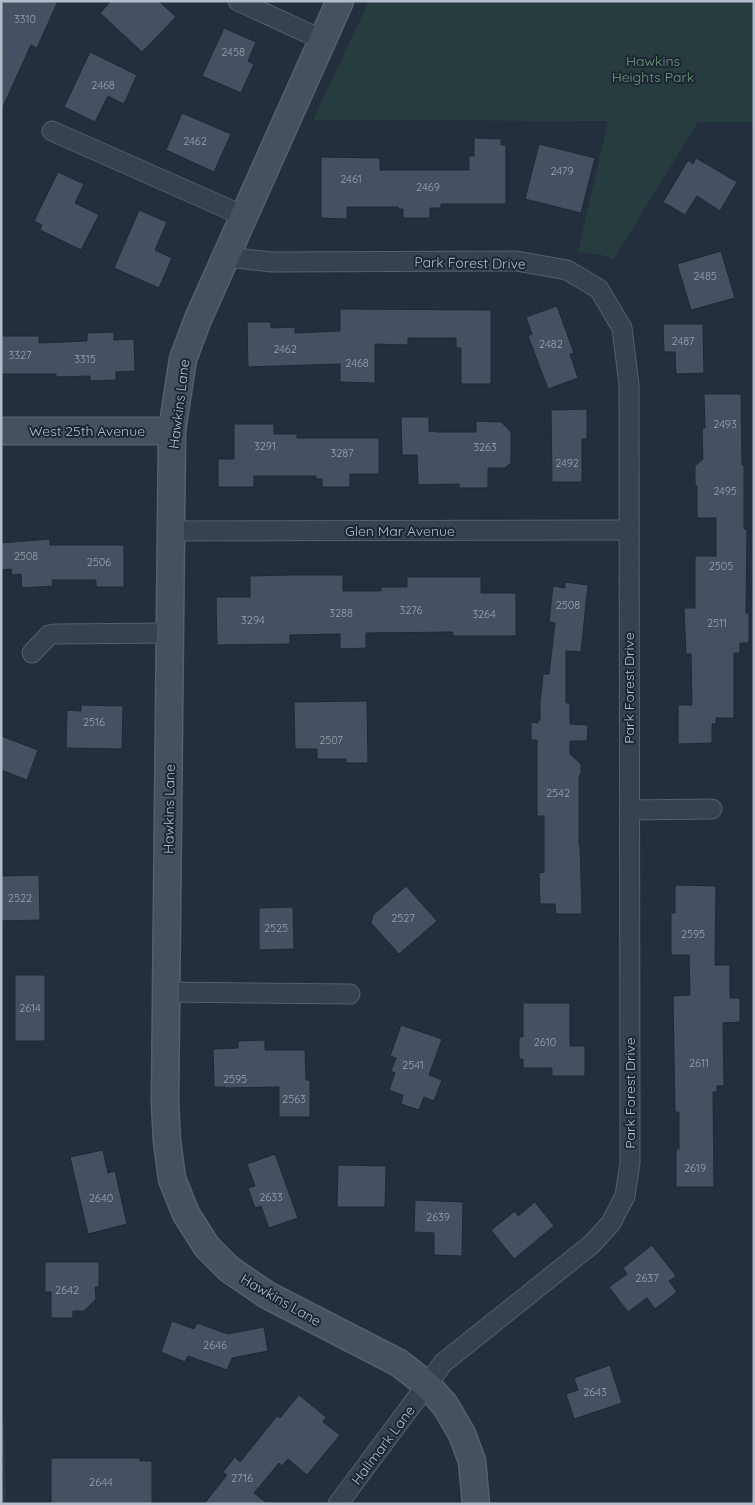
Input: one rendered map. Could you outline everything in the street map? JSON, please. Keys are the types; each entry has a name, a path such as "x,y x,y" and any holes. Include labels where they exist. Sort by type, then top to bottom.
{"street":[{"path":"238,1 323,40"},
{"name":"Hawkins Lane","path":"340,1 198,319 183,359 172,431 165,1103 167,1141 172,1179 186,1214 207,1247 229,1269 267,1295 399,1363 427,1385 445,1405 462,1434 472,1461 476,1504"},
{"path":"52,131 244,216"},
{"name":"Park Forest Drive","path":"226,257 272,262 516,262 566,270 599,288 622,328 629,385 630,1163 625,1196 611,1223 592,1244 443,1363 427,1385"},
{"name":"West 25th Avenue","path":"1,431 172,431"},
{"name":"Glen Mar Avenue","path":"172,532 629,530"},
{"path":"32,653 44,639 49,635 55,634 170,633"},
{"path":"630,810 712,809"},
{"path":"166,992 350,994"},
{"name":"Hallmark Lane","path":"338,1504 427,1385"}],"green space":[{"name":"Hawkins Heights Park","path":"369,1 754,1 754,122 698,122 613,260 602,255 578,252 608,121 313,120"},
{"path":"4,1423 6,1504 1,1504 1,1424"}],"building":[{"path":"1,1 58,1 37,48 31,45 1,111"},
{"path":"111,1 159,1 176,17 142,52 100,13"},
{"path":"224,28 256,42 248,61 254,64 241,93 202,76"},
{"path":"90,52 137,75 124,104 108,96 95,122 64,107"},
{"path":"182,113 231,134 214,172 166,150"},
{"path":"474,138 501,139 501,145 506,145 506,204 441,204 441,208 430,208 430,218 403,218 403,209 398,209 398,207 347,207 347,219 321,218 321,157 380,158 380,170 469,170 469,156 474,156"},
{"path":"539,144 595,158 581,213 525,199"},
{"path":"696,158 737,182 720,211 697,196 685,215 663,202 688,160 693,164"},
{"path":"58,172 84,184 75,203 99,215 81,250 40,230 42,225 34,221"},
{"path":"139,210 167,222 155,250 172,258 159,288 114,268"},
{"path":"721,251 735,298 691,310 677,264"},
{"path":"557,306 574,353 570,354 578,378 548,389 528,336 532,334 526,317"},
{"path":"340,309 491,310 491,384 461,384 461,348 456,348 456,338 408,338 408,345 375,344 375,383 340,382 340,364 248,367 247,322 271,322 271,328 295,327 295,333 340,331"},
{"path":"663,324 703,324 704,373 676,374 675,352 664,352"},
{"path":"114,332 114,340 134,339 135,371 116,372 116,380 90,381 90,376 56,377 56,374 1,374 1,336 39,336 39,343 87,341 87,333"},
{"path":"704,394 741,394 744,529 747,529 746,613 749,613 749,643 740,643 740,653 734,653 734,718 716,718 716,724 712,724 712,743 678,744 678,705 692,705 691,654 686,654 684,608 695,608 695,556 716,556 716,518 697,518 695,466 703,459 702,428 705,428"},
{"path":"587,409 587,439 582,439 582,482 552,482 551,410"},
{"path":"401,417 429,417 429,431 438,432 476,432 476,421 501,422 511,432 511,463 505,468 488,468 488,488 459,488 459,484 418,485 417,455 402,455"},
{"path":"234,424 274,424 274,434 297,434 297,438 379,438 379,474 350,474 350,487 322,487 322,479 316,479 316,476 254,476 254,487 218,487 218,459 234,459"},
{"path":"50,539 50,545 124,545 124,587 96,587 96,580 52,580 53,586 22,588 21,574 12,575 11,569 1,570 1,543"},
{"path":"343,575 343,591 381,591 381,587 407,587 407,577 481,577 481,593 516,593 516,636 453,636 453,632 366,633 366,648 340,649 340,634 290,635 290,644 217,645 216,597 250,597 250,576"},
{"path":"565,582 588,585 581,652 566,651 566,703 570,703 570,724 588,725 587,741 570,741 570,754 581,764 579,776 579,845 582,914 556,914 555,904 540,904 539,873 544,872 544,816 537,816 537,740 531,740 531,722 538,723 538,720 540,720 543,674 549,674 555,623 549,622 553,586 565,588"},
{"path":"367,701 368,763 346,763 346,759 317,759 317,749 295,749 294,702"},
{"path":"81,705 123,706 122,749 66,748 67,710 81,711"},
{"path":"1,736 38,750 27,780 1,770"},
{"path":"39,875 40,920 1,921 1,876"},
{"path":"675,885 716,886 715,965 730,965 730,998 740,998 740,1022 723,1023 724,1086 717,1086 717,1092 713,1092 714,1187 676,1187 676,1149 679,1149 679,1112 675,1112 673,996 690,995 689,955 671,955 671,913 675,913"},
{"path":"406,886 437,921 399,954 371,923 373,915"},
{"path":"293,907 294,949 259,950 259,908"},
{"path":"15,975 45,975 45,1041 15,1041"},
{"path":"523,1003 570,1003 570,1046 585,1046 585,1076 552,1076 552,1068 523,1068 523,1059 519,1059 519,1037 523,1037"},
{"path":"401,1025 442,1039 429,1075 442,1080 434,1101 424,1097 419,1110 401,1104 403,1095 389,1090 395,1073 391,1071 396,1058 390,1056"},
{"path":"265,1040 265,1050 305,1050 306,1080 310,1080 310,1117 279,1117 279,1087 214,1087 213,1049 238,1048 238,1041"},
{"path":"103,1150 108,1173 115,1171 127,1224 88,1234 70,1157"},
{"path":"275,1154 298,1218 269,1228 261,1206 255,1208 248,1188 255,1186 247,1164"},
{"path":"338,1165 386,1166 385,1207 337,1207"},
{"path":"415,1200 463,1202 462,1256 434,1255 434,1233 414,1232"},
{"path":"535,1202 554,1226 514,1259 491,1230 515,1211 518,1216"},
{"path":"652,1245 676,1276 669,1281 677,1292 655,1309 647,1298 628,1312 609,1287 627,1274 623,1268"},
{"path":"45,1262 99,1262 99,1287 95,1287 96,1299 84,1311 73,1311 73,1318 51,1318 51,1292 45,1292"},
{"path":"172,1321 194,1329 197,1323 228,1334 264,1327 268,1351 232,1358 227,1370 188,1356 185,1362 161,1352"},
{"path":"610,1365 622,1403 574,1419 566,1394 578,1390 574,1378"},
{"path":"299,1395 326,1417 323,1422 340,1435 307,1475 288,1459 282,1466 279,1463 254,1493 268,1504 204,1504 227,1475 223,1472 235,1457 240,1462 277,1416 280,1418"},
{"path":"51,1458 140,1458 140,1461 152,1461 152,1504 51,1504"}]}
